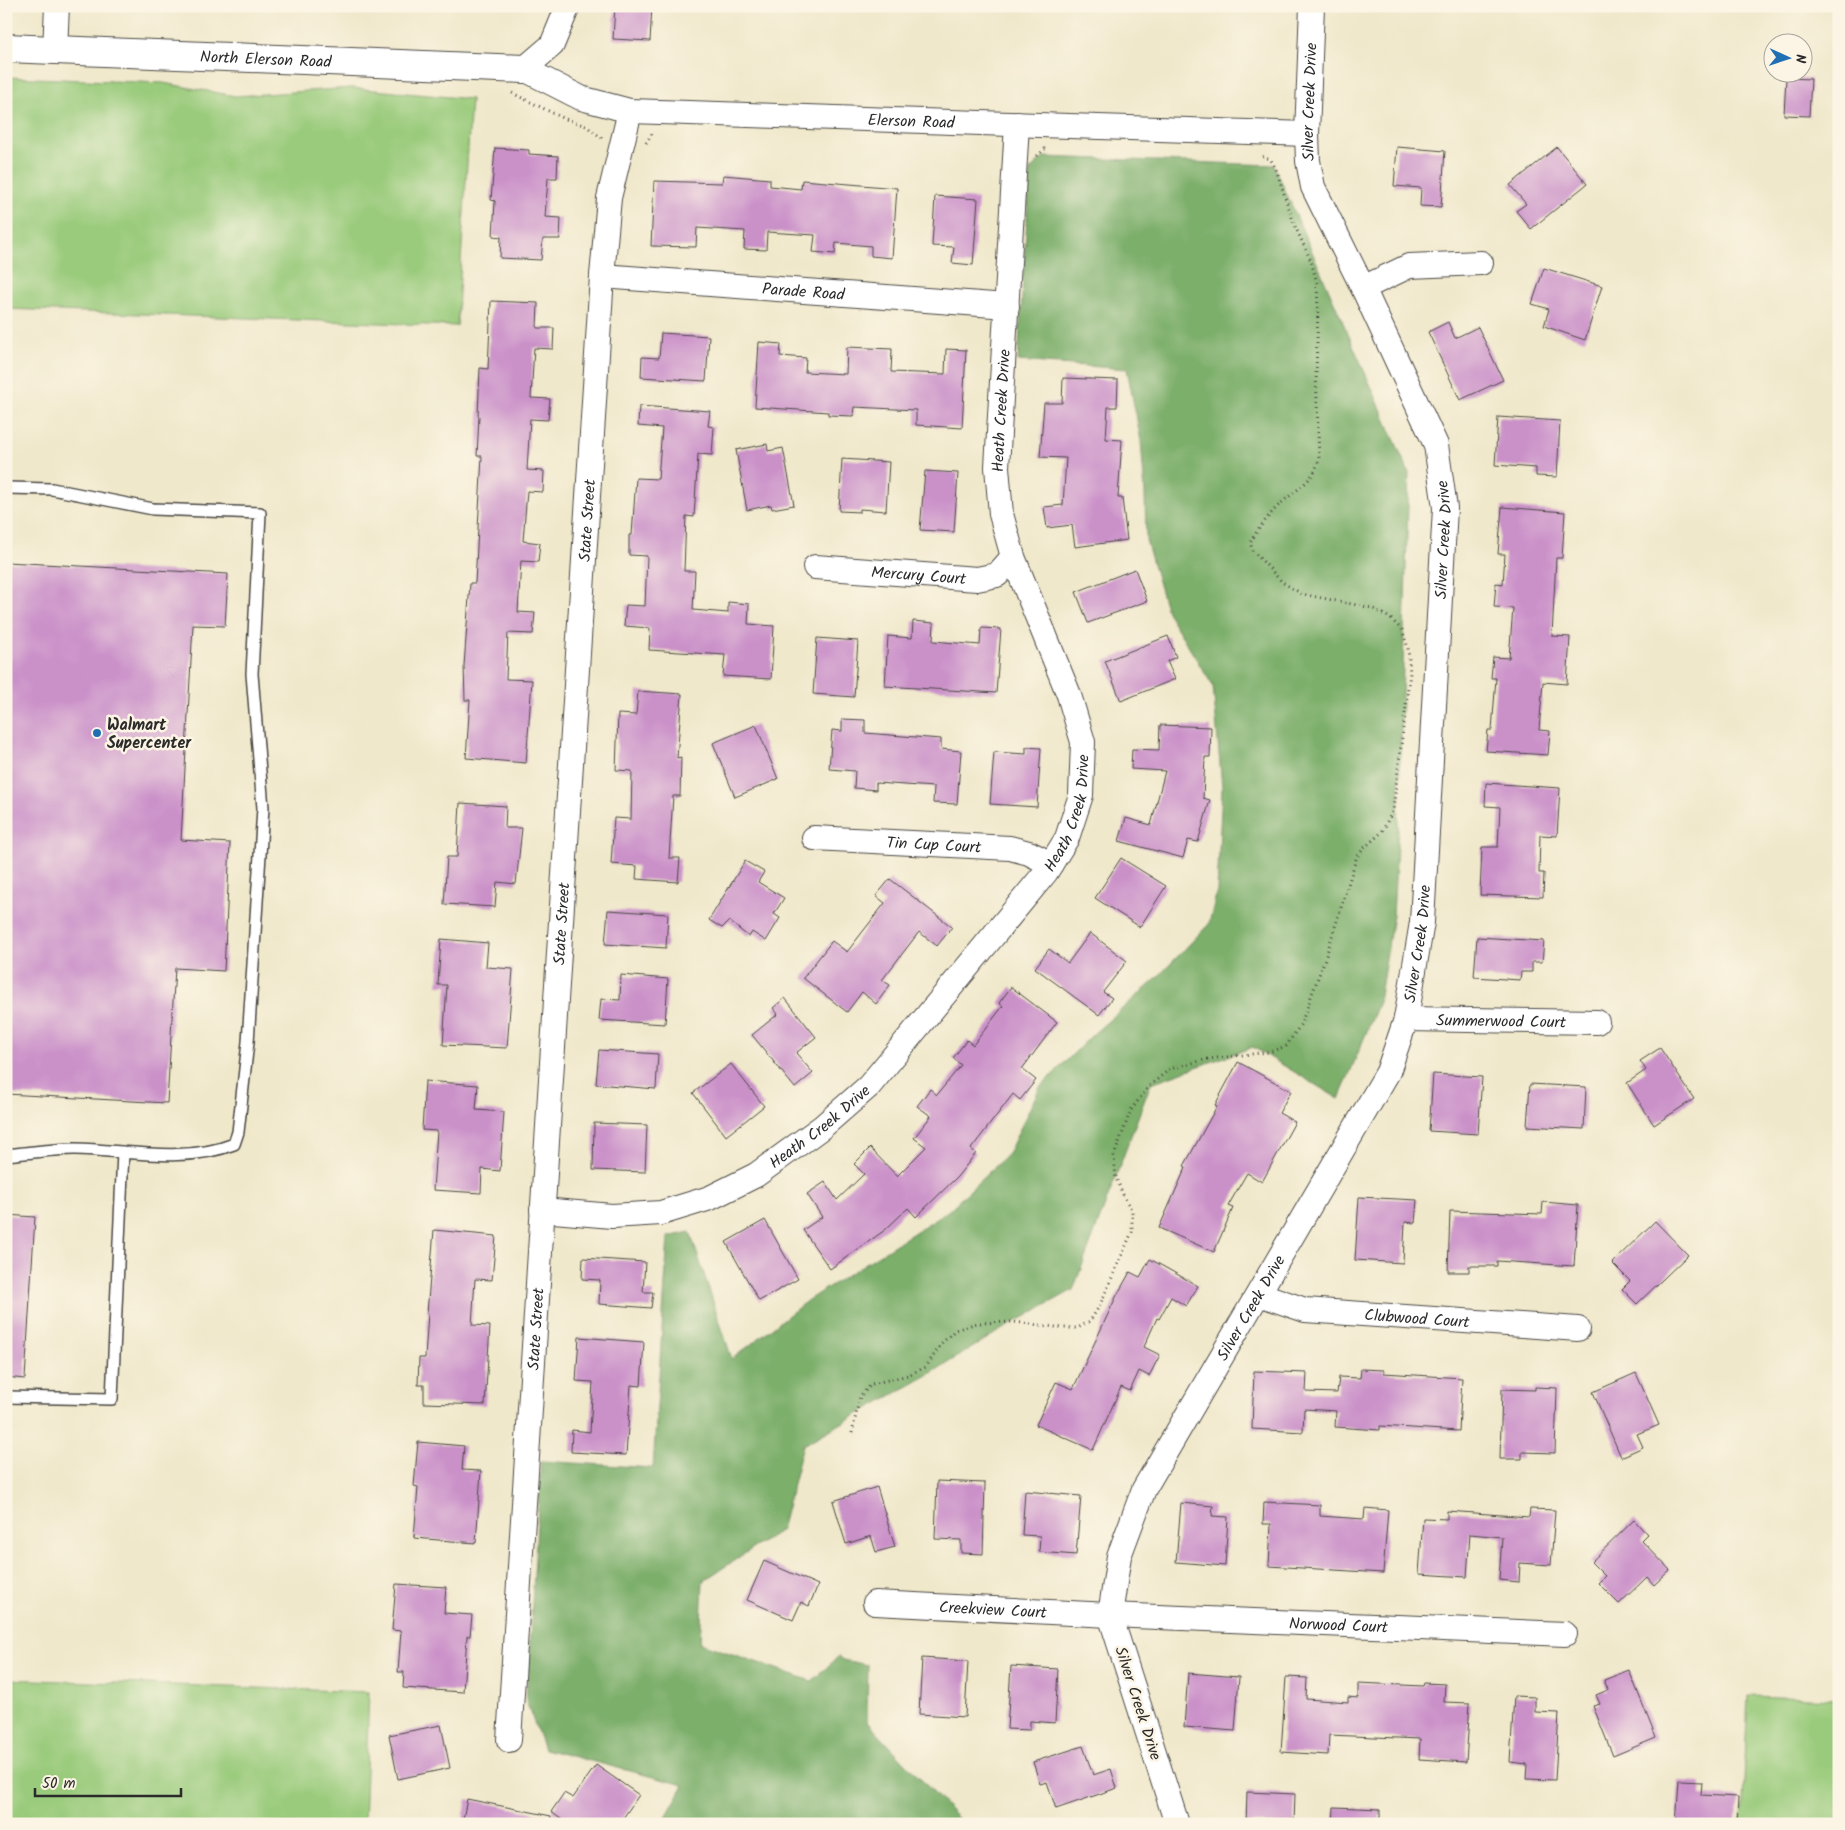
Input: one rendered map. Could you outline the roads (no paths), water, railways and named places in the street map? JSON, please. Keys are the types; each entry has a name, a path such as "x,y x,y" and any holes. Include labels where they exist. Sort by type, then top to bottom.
{"street":[{"path":"55,50 57,6"},
{"path":"524,69 552,45 568,6"},
{"name":"Silver Creek Drive","path":"1177,1824 1110,1615 1119,1556 1144,1489 1388,1072 1406,1019 1422,922 1445,508 1436,445 1363,288 1313,187 1308,161 1307,134 1312,6"},
{"name":"North Elerson Road","path":"6,48 524,69"},
{"name":"Elerson Road","path":"524,69 581,98 630,111 1307,134"},
{"name":"State Street","path":"508,1740 602,276 609,198 630,111"},
{"name":"Heath Creek Drive","path":"542,1210 612,1216 661,1213 710,1198 756,1175 822,1127 869,1086 1046,872 1067,838 1081,795 1083,742 1069,695 1013,557 1001,514 997,467 1018,124"},
{"path":"1363,288 1409,266 1481,263"},
{"name":"Parade Road","path":"602,276 1007,306"},
{"name":"Mercury Court","path":"815,568 977,579 997,574 1013,557"},
{"name":"Tin Cup Court","path":"814,838 1010,848 1029,853 1051,864"},
{"name":"Summerwood Court","path":"1406,1019 1597,1022"},
{"name":"Clubwood Court","path":"1259,1294 1304,1310 1578,1329"},
{"name":"Creekview Court","path":"875,1603 1110,1615"},
{"name":"Norwood Court","path":"1110,1615 1565,1634"}],"lane":[{"path":"6,488 52,489 153,509 260,513 252,674 263,808 248,1042 238,1132 234,1144 223,1149 187,1154 73,1149 6,1155"},
{"path":"6,1396 112,1399 123,1152"}],"place":[{"name":"Walmart Supercenter","path":"97,733"}]}
